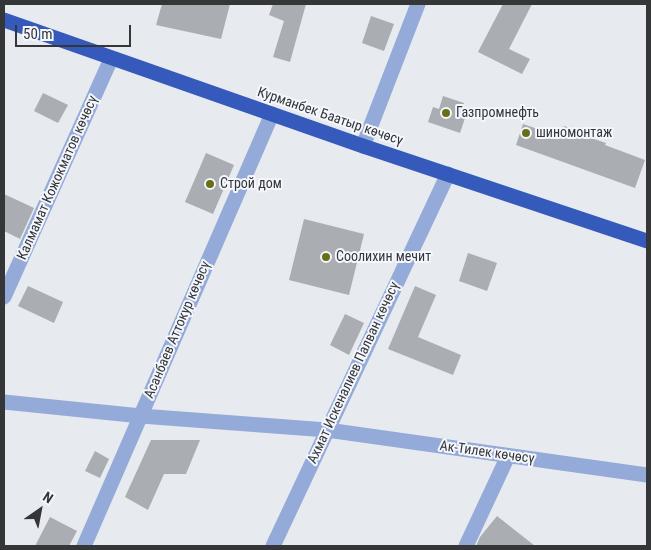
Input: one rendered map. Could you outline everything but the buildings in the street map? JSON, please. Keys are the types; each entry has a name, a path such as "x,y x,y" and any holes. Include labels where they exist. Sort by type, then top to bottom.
{"highway":[{"name":"Курманбек Баатыр көчөсү","path":"4,20 363,146 647,241"}],"street":[{"path":"363,146 418,4"},
{"name":"Калмамат Кожокматов көчөсү","path":"4,297 111,59"},
{"name":"Асанбаев Аттокур көчөсү","path":"84,546 272,114"},
{"name":"Ахмат Искеналиев Палван көчөсү","path":"273,546 448,174"},
{"name":"Ак-Тилек көчөсү","path":"4,402 141,416 327,430 647,476"},
{"path":"466,546 508,456"}],"place":[{"name":"Газпромнефть","path":"446,113"},
{"name":"шиномонтаж","path":"526,133"},
{"name":"Строй дом","path":"210,184"},
{"name":"Соолихин мечит","path":"326,257"}]}
